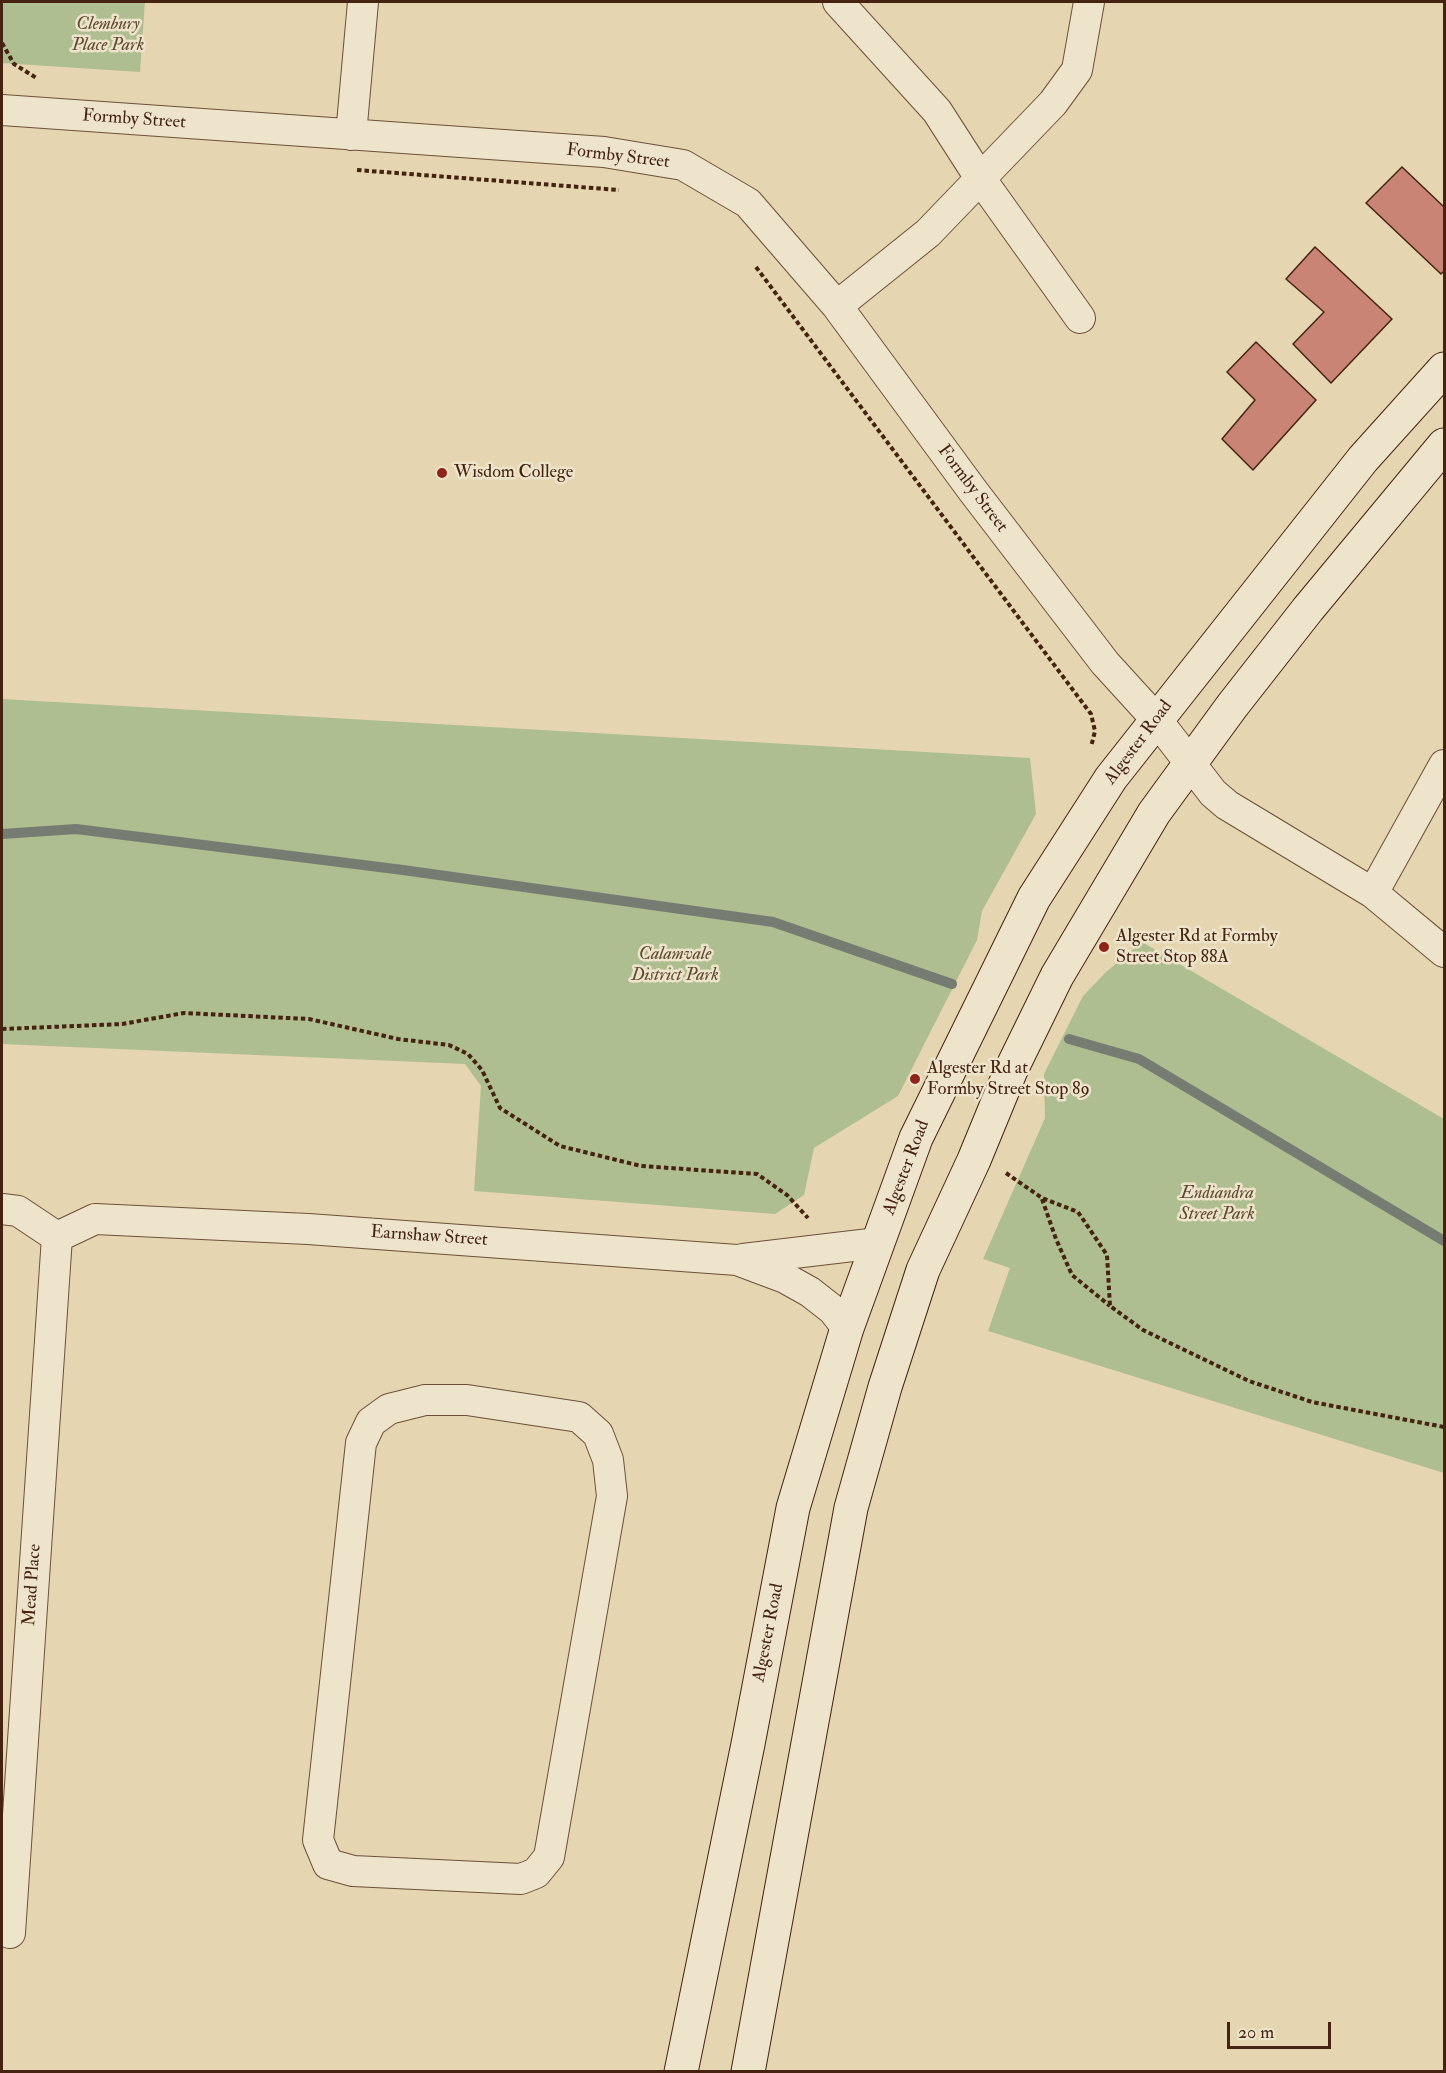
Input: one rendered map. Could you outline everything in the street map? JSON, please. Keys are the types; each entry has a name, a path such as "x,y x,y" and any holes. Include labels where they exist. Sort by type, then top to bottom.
{"main road":[{"name":"Algester Road","path":"681,2072 793,1508 848,1328 916,1138 1034,898 1111,778 1363,459 1444,369"},
{"path":"747,2072 851,1508 885,1387 923,1270 974,1160 1011,1070 1058,976 1154,813 1308,609 1444,445"}],"street":[{"path":"351,135 363,2"},
{"path":"838,2 937,111 981,178 1080,318"},
{"path":"837,306 928,233 1053,103 1077,70 1089,2"},
{"name":"Formby Street","path":"2,110 604,152 683,165 748,203 837,306 993,518 1105,663 1156,719 1213,793 1227,805 1373,893 1444,952"},
{"path":"1373,893 1444,765"},
{"path":"2,1209 18,1210 57,1237"},
{"name":"Earnshaw Street","path":"57,1237 95,1219 308,1229 737,1260 785,1278 810,1292 833,1310 848,1328"},
{"name":"Mead Place","path":"10,1933 57,1237"},
{"path":"737,1260 878,1243"},
{"path":"426,1400 467,1400 579,1417 598,1434 608,1460 612,1496 549,1857 536,1873 521,1879 353,1871 328,1864 318,1840 361,1443 371,1422 389,1409 426,1400"},
{"path":"732,2072 766,1978"}],"path":[{"path":"2,43 14,64 41,81"},
{"path":"356,170 627,191"},
{"path":"750,258 1091,714 1095,731 1088,754"},
{"path":"2,1029 122,1024 184,1013 309,1019 398,1039 449,1045 468,1054 482,1070 500,1108 560,1146 641,1166 757,1174 787,1196 808,1218 818,1218"},
{"path":"974,1160 1011,1175 1042,1198 1078,1212 1107,1255 1110,1306"},
{"path":"1042,1198 1056,1239 1072,1275 1143,1330 1249,1381 1312,1402 1444,1427"}],"green space":[{"name":"Clembury Place Park","path":"2,2 145,2 140,72 2,63"},
{"name":"Calamvale District Park","path":"2,699 1030,758 1036,814 982,911 977,940 898,1096 814,1148 804,1195 775,1214 474,1191 481,1086 465,1064 2,1044"},
{"name":"Endiandra Street Park","path":"1142,942 1444,1119 1444,1473 988,1331 1010,1268 983,1259 1045,1118 1044,1074 1083,996 1106,972"}],"building":[{"path":"1402,167 1444,207 1444,271 1441,274 1366,203"},
{"path":"1315,247 1392,319 1331,383 1293,344 1324,312 1286,279"},
{"path":"1256,342 1316,400 1253,470 1222,439 1255,400 1227,372"}],"waterway":[{"path":"2,834 76,829 403,870 773,922 952,984"},
{"path":"1069,1039 1139,1059 1444,1241"}],"place":[{"name":"Wisdom College","path":"442,473"},
{"name":"Algester Rd at Formby Street Stop 88A","path":"1104,947"},
{"name":"Algester Rd at Formby Street Stop 89","path":"915,1079"}]}
